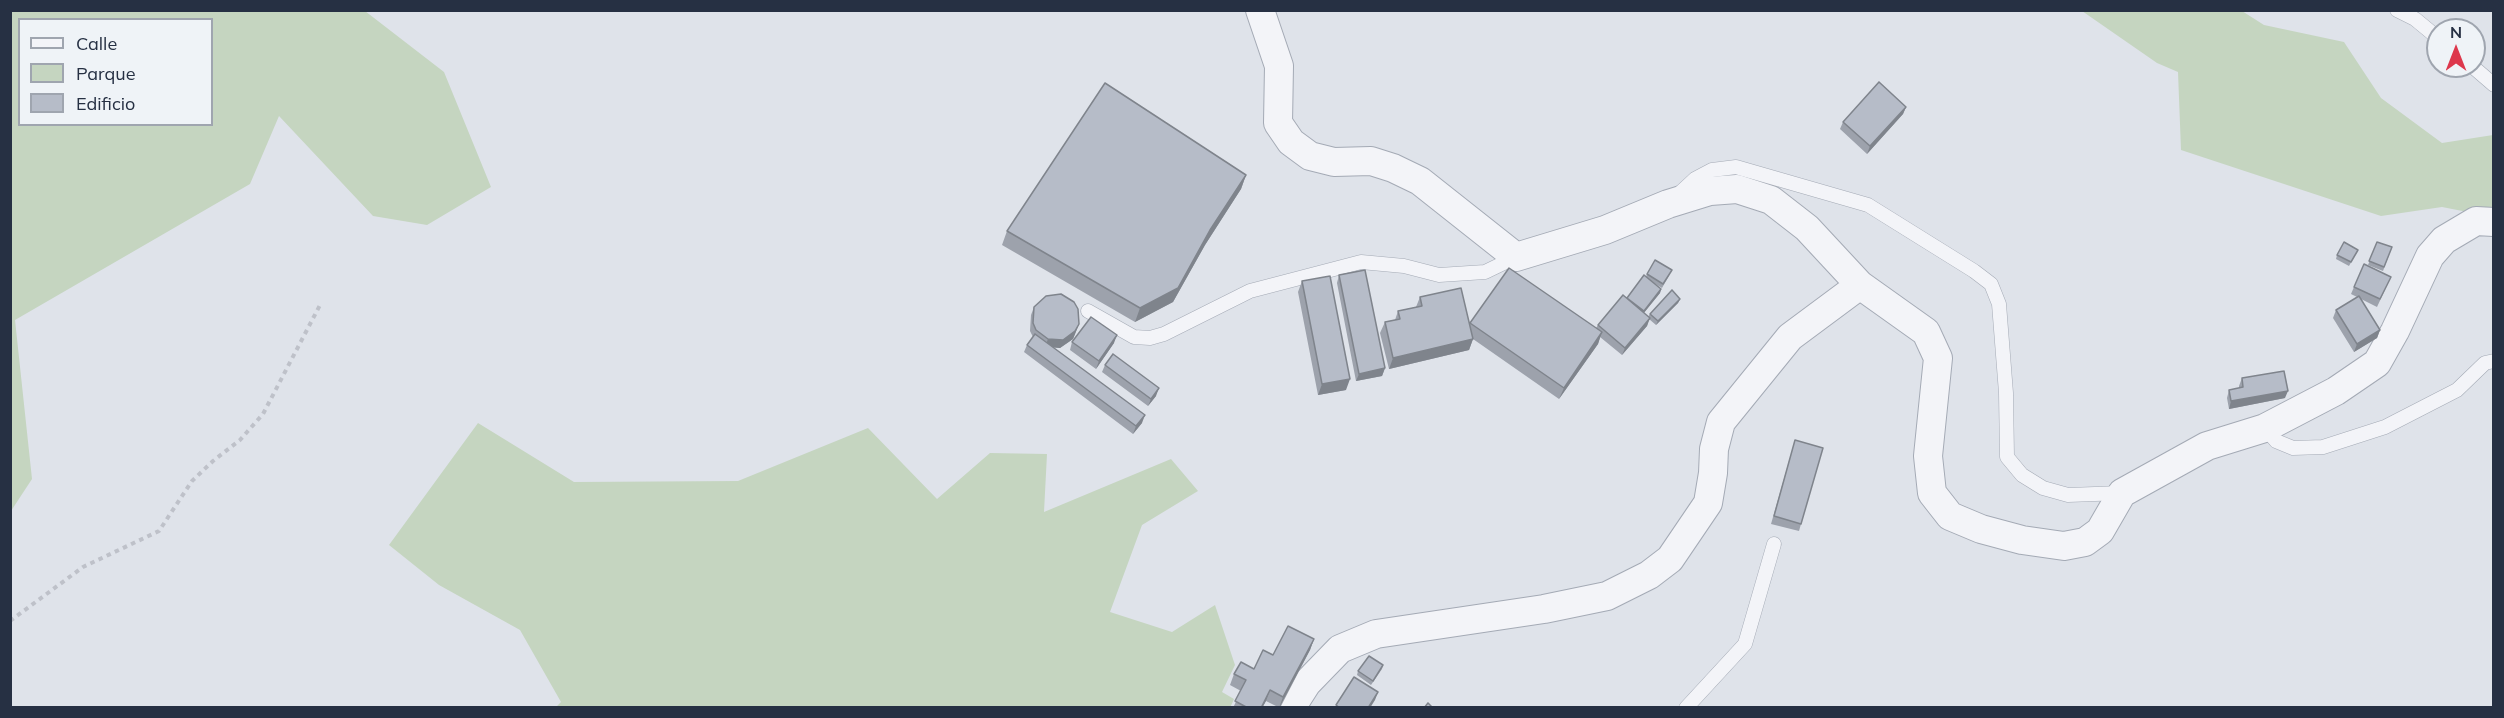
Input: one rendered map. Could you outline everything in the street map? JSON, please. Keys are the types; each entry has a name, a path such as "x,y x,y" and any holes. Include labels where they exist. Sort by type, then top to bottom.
{"street":[{"path":"1260,10 1279,66 1278,123 1291,142 1311,156 1335,162 1371,161 1394,168 1420,181 1515,257 1605,230 1668,204 1710,191 1737,189 1771,200 1807,228 1860,285 1926,332 1938,358 1928,456 1932,493 1950,516 1981,529 2022,540 2064,546 2085,542 2100,531 2122,493 2207,446 2265,428 2336,391 2377,363 2395,331 2430,256 2444,240 2476,221 2493,222"},
{"path":"1291,708 1307,683 1340,650 1376,634 1544,609 1607,596 1648,575 1670,559 1708,503 1714,449 1721,422 1790,337 1860,285"}],"lane":[{"path":"2397,10 2415,19 2426,28"},
{"path":"1668,204 1695,179 1712,170 1736,167 1868,205 1974,271 1991,284 1999,304 2006,393 2007,457 2022,475 2051,490 2068,495 2122,493"},
{"path":"1088,311 1134,337 1150,338 1164,334 1250,291 1360,262 1404,266 1439,275 1485,272 1515,257"},
{"path":"2265,428 2276,441 2293,448 2323,447 2385,427 2457,390 2485,363 2493,361"},
{"path":"1686,708 1745,644 1774,544"}],"path":[{"path":"10,621 83,567 159,531 192,482 213,461 240,440 263,414 320,305"}],"green space":[{"path":"11,10 365,11 444,72 491,187 427,225 373,216 279,116 250,184 15,320 32,479 11,511"},
{"path":"2082,11 2242,11 2264,25 2344,42 2381,98 2442,143 2493,135 2493,217 2442,207 2381,216 2181,150 2178,72 2157,63"},
{"path":"478,423 574,482 738,481 868,428 937,499 990,453 1047,454 1044,512 1171,459 1198,491 1142,525 1110,612 1172,632 1215,605 1235,665 1222,692 1234,699 1230,708 556,707 561,702 520,630 439,585 389,545"}],"building":[{"path":"1879,82 1906,107 1870,146 1843,122"},
{"path":"1105,83 1246,175 1210,230 1178,288 1140,308 1007,231"},
{"path":"2344,242 2358,250 2351,262 2337,255"},
{"path":"2377,242 2392,247 2384,267 2369,261"},
{"path":"1655,260 1672,270 1663,284 1647,274"},
{"path":"2364,264 2391,277 2380,299 2354,287"},
{"path":"1509,268 1602,332 1564,388 1470,323"},
{"path":"1365,270 1385,368 1359,374 1339,275"},
{"path":"1644,275 1661,289 1644,311 1627,298"},
{"path":"1330,276 1350,379 1322,384 1302,281"},
{"path":"1461,288 1473,339 1393,358 1385,322 1400,319 1398,311 1422,306 1420,297"},
{"path":"1672,290 1680,299 1658,321 1650,314"},
{"path":"1061,294 1074,302 1078,309 1079,324 1075,331 1063,340 1048,339 1036,330 1033,323 1034,307 1046,296"},
{"path":"1623,295 1650,318 1625,348 1598,325"},
{"path":"2359,296 2380,330 2357,344 2336,310"},
{"path":"1091,317 1117,335 1099,361 1072,342"},
{"path":"1035,334 1145,415 1136,426 1027,345"},
{"path":"1113,354 1159,388 1151,399 1105,365"},
{"path":"2284,371 2288,391 2231,401 2229,390 2243,387 2242,378"},
{"path":"1795,440 1823,448 1801,524 1774,516"},
{"path":"1288,626 1314,639 1283,697 1270,690 1261,708 1248,708 1235,701 1246,680 1234,674 1241,662 1254,669 1263,650 1273,655"},
{"path":"1369,656 1383,665 1373,681 1358,671"},
{"path":"1354,677 1378,692 1368,708 1340,708 1336,705"}]}
